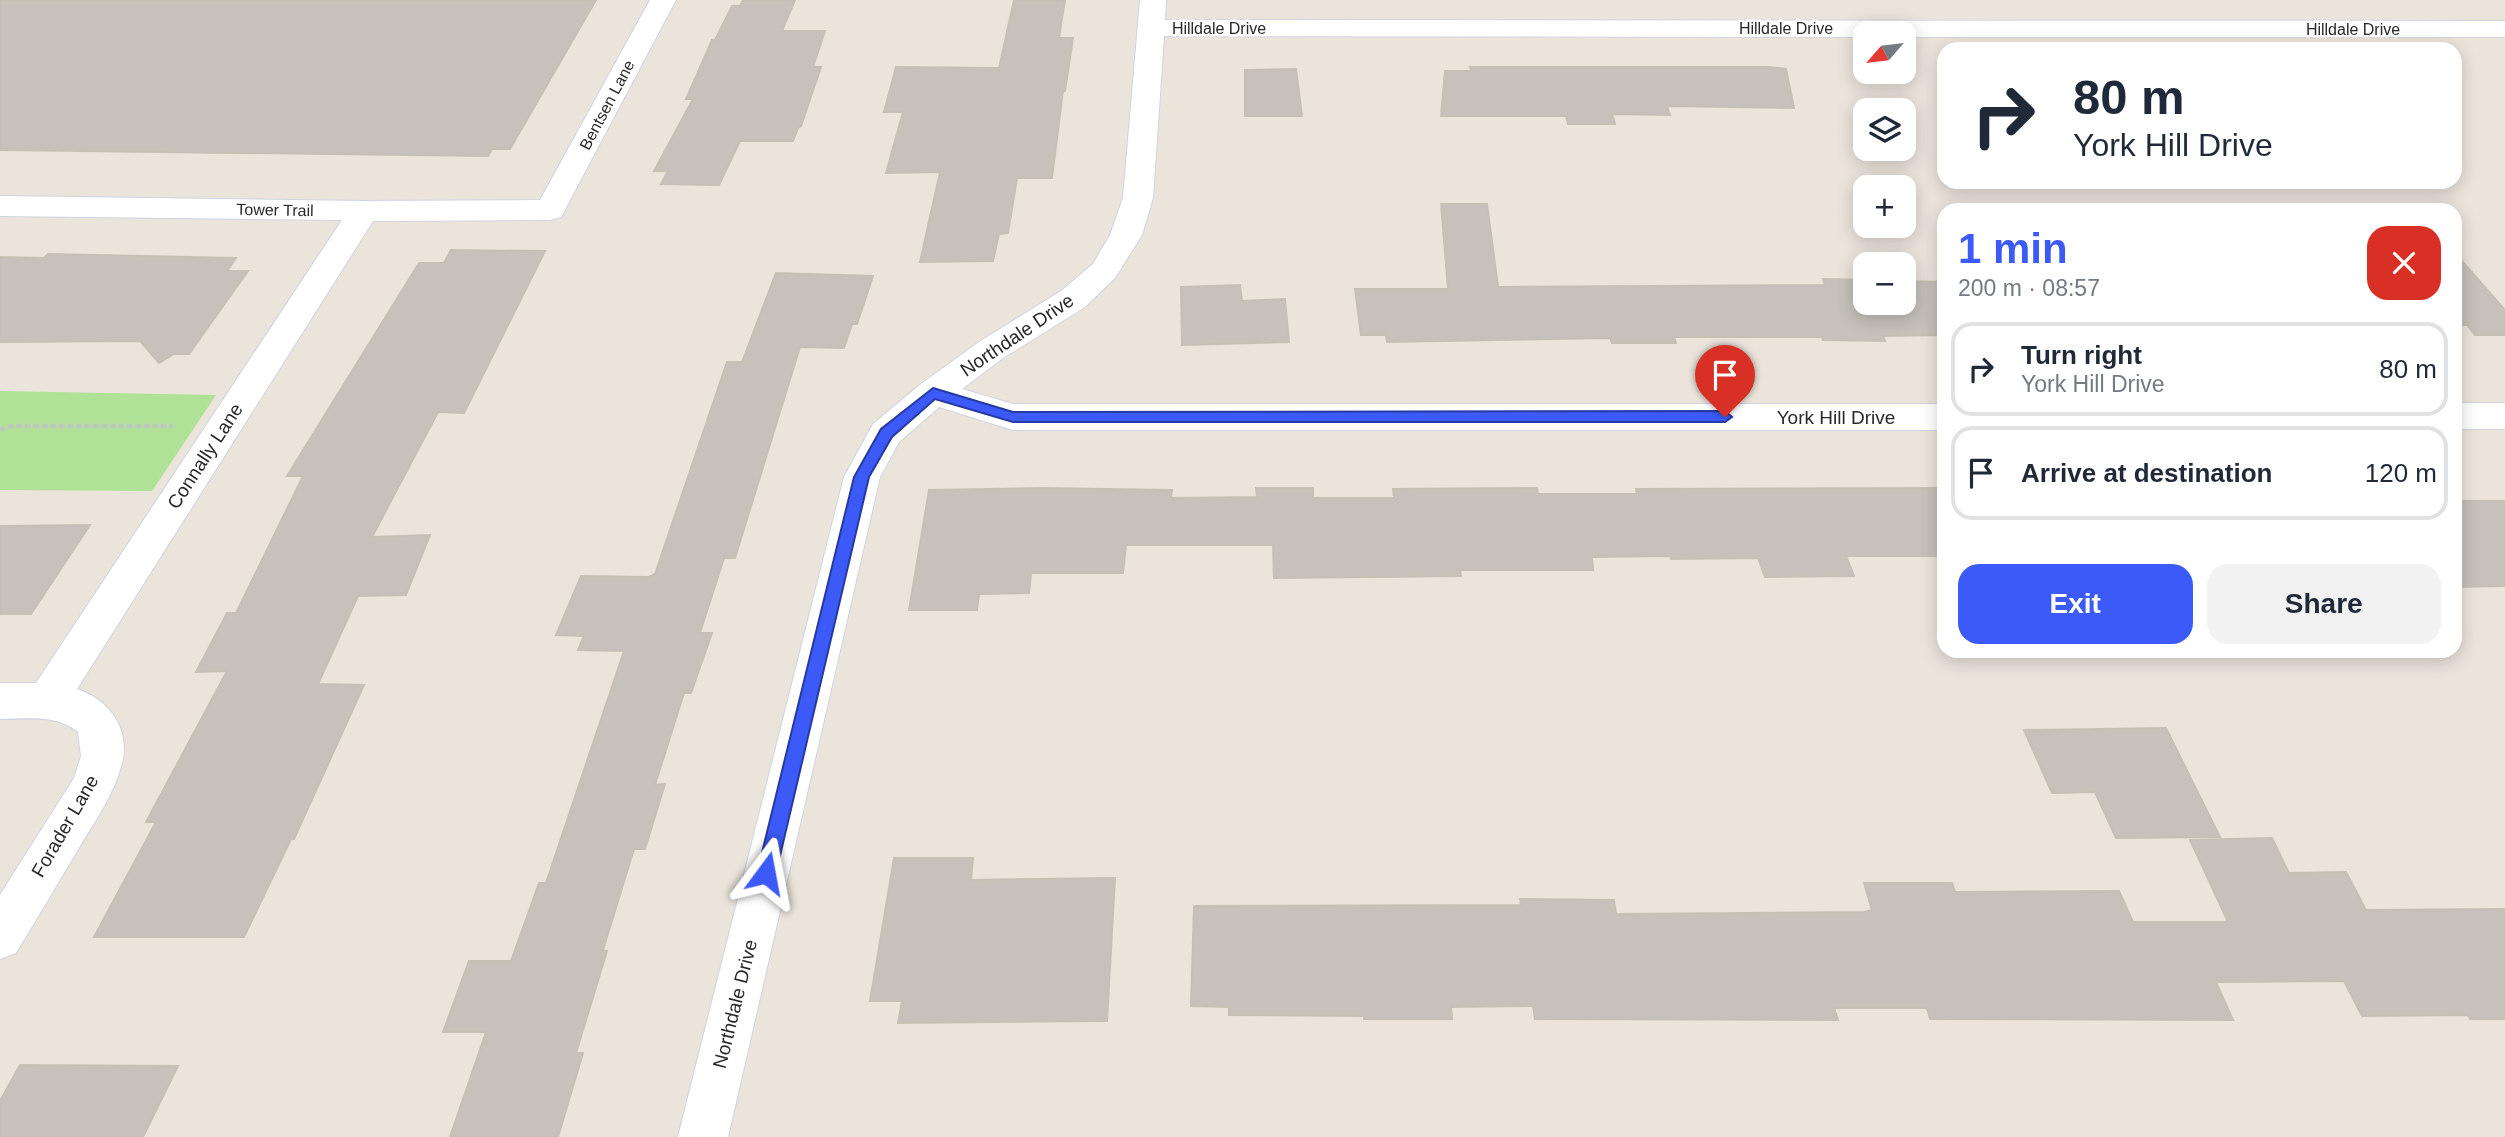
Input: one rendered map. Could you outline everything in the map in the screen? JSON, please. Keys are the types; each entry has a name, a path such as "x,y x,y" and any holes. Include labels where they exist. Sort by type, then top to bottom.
{"street":[{"name":"Bentsen Lane","path":"550,210 663,0"},
{"name":"Hilldale Drive","path":"1152,14 2505,29"},
{"name":"Northdale Drive","path":"703,1137 862,477 887,433 933,393 991,350 1073,299 1104,271 1126,235 1138,198 1152,14"},
{"name":"Tower Trail","path":"0,206 365,211 550,210"},
{"name":"Connally Lane","path":"47,701 365,211"},
{"name":"York Hill Drive","path":"933,393 1013,417 1937,417"},
{"path":"2462,416 2505,416"},
{"name":"Forader Lane","path":"0,701 47,701 78,707 98,724 102,756 93,785 0,937"}],"path":[{"path":"0,429 13,426 174,426"}],"green space":[{"path":"0,391 216,395 152,491 0,490"}],"building":[{"path":"0,0 596,0 510,149 492,149 488,156 0,150"},
{"path":"743,0 795,0 782,31 825,31 813,67 821,67 801,126 793,141 740,141 719,185 661,184 668,171 654,171 693,99 686,99 712,40 715,40 732,6 740,6"},
{"path":"1014,0 1065,0 1059,38 1073,38 1052,178 1017,178 1008,233 999,234 993,261 920,262 940,172 886,173 903,112 884,112 896,67 999,68"},
{"path":"1470,67 1786,69 1794,108 1667,106 1670,115 1612,114 1615,124 1568,124 1566,116 1441,116 1445,71 1471,71"},
{"path":"1296,69 1302,116 1245,116 1245,70"},
{"path":"1441,204 1487,204 1498,287 1825,285 1823,279 1853,280 1853,315 1916,315 1916,281 1937,282 1937,335 1883,336 1885,341 1823,340 1822,337 1674,337 1676,343 1612,343 1610,338 1387,342 1386,335 1361,335 1355,289 1448,289"},
{"path":"451,250 545,251 464,413 438,412 372,537 430,535 406,595 358,596 318,684 364,685 294,839 291,839 244,937 94,937 156,822 146,822 227,671 196,672 227,613 236,613 303,476 287,476 419,263 444,263"},
{"path":"48,254 236,258 227,271 248,271 189,354 174,354 159,363 140,341 0,342 0,257 44,258"},
{"path":"2462,261 2505,310 2505,335 2475,335 2467,325 2462,325"},
{"path":"776,273 873,276 857,324 852,324 844,348 800,347 735,558 724,558 700,633 712,633 691,693 684,693 655,785 665,784 645,849 634,849 603,950 607,951 576,1053 583,1053 558,1137 450,1137 486,1032 443,1032 469,961 511,961 539,883 546,883 624,651 578,650 584,636 556,635 581,576 649,577 655,574 727,362 742,362"},
{"path":"1240,285 1242,301 1285,299 1289,342 1182,345 1181,287"},
{"path":"1256,488 1313,488 1313,498 1394,498 1393,489 1537,488 1538,494 1637,494 1636,489 1937,488 1937,556 1846,556 1854,576 1765,577 1758,558 1671,559 1670,556 1592,557 1593,570 1460,570 1461,576 1274,578 1273,545 1126,545 1123,573 1031,573 1029,593 979,594 977,610 909,610 929,490 1172,490 1171,498 1257,497"},
{"path":"2462,501 2505,501 2505,586 2462,587"},
{"path":"90,525 31,614 0,614 0,526"},
{"path":"2166,728 2220,837 2116,838 2095,792 2052,793 2024,730"},
{"path":"2272,838 2289,873 2346,872 2366,910 2505,909 2505,1019 2470,1019 2468,1015 2362,1016 2344,981 2216,982 2233,1020 1930,1019 1927,1008 1834,1008 1838,1020 1535,1019 1533,1006 1451,1007 1452,1019 1364,1019 1364,1016 1229,1015 1229,1007 1191,1006 1194,906 1521,905 1520,899 1614,900 1616,914 1864,912 1872,910 1864,883 1952,883 1955,892 2119,891 2133,922 2228,922 2190,840"},
{"path":"894,858 973,858 971,880 1115,878 1107,1021 898,1023 902,1001 870,1001"},
{"path":"20,1065 178,1066 143,1137 0,1137 0,1101"}],"route":[{"path":"766,873 862,477 887,433 933,393 1013,417 1725,417"}]}
